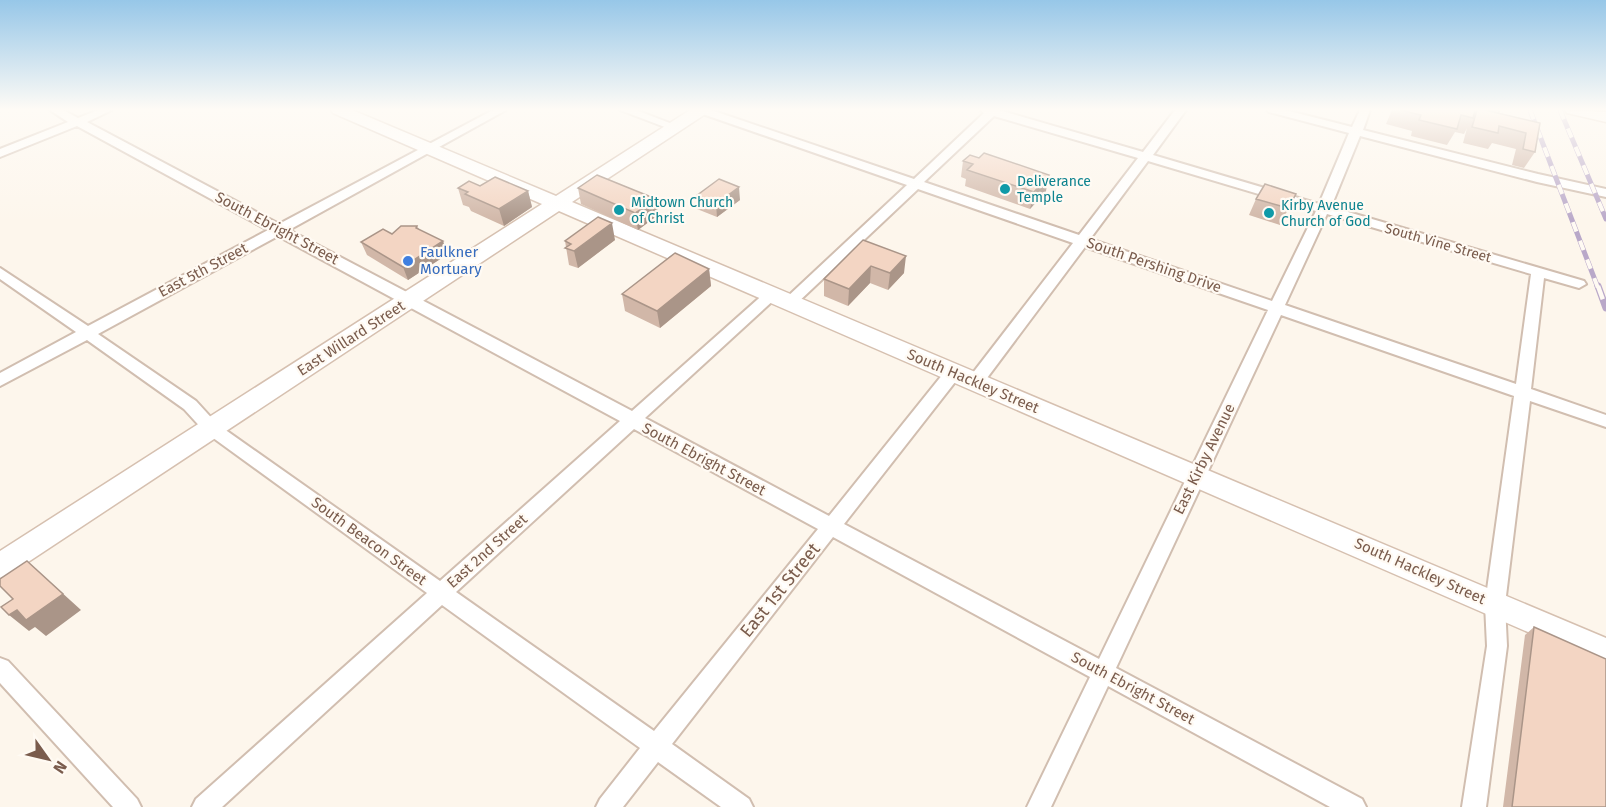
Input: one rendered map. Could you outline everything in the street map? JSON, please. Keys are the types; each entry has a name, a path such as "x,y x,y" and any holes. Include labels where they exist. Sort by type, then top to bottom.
{"street":[{"name":"South Ebright Street","path":"125,148 1354,807"},
{"name":"South Hackley Street","path":"426,148 1606,652"},
{"name":"East Willard Street","path":"0,566 642,148"},
{"name":"South Pershing Drive","path":"810,148 1606,421"},
{"name":"East 2nd Street","path":"204,807 632,420 916,184 953,148"},
{"name":"South Vine Street","path":"1114,148 1579,284"},
{"path":"975,382 1152,148"},
{"name":"East Kirby Avenue","path":"1039,807 1323,210 1348,148"},
{"path":"1420,148 1606,193"},
{"name":"East 5th Street","path":"0,380 429,149"},
{"name":"South Beacon Street","path":"0,272 190,405 211,428 741,807"},
{"path":"1474,807 1497,646 1494,604 1538,273"},
{"name":"East 1st Street","path":"608,807 953,373"},
{"path":"0,668 129,807"}],"building":[{"path":"1523,148 1536,148 1535,152"},
{"path":"984,153 1049,175 1034,192 967,170 973,164 963,161 970,155 979,158"},
{"path":"597,175 656,199 635,213 578,188"},
{"path":"495,177 528,191 499,209 465,194 468,192 458,188 469,181 480,186"},
{"path":"719,179 739,187 716,204 696,196"},
{"path":"1265,184 1296,194 1288,208 1256,199"},
{"path":"598,217 612,223 574,251 565,248 571,244 565,241"},
{"path":"401,226 417,226 416,228 443,241 403,267 361,242 383,229 392,234"},
{"path":"863,240 906,256 890,273 871,266 849,289 824,279"},
{"path":"675,253 709,269 657,311 622,294"},
{"path":"27,561 63,594 26,620 17,610 9,615 1,607 13,599 0,586 0,579"},
{"path":"1534,627 1606,659 1606,807 1512,807"}],"railway":[{"path":"1544,148 1598,288"},
{"path":"1576,148 1606,219"},
{"path":"1598,286 1606,308"}],"place":[{"name":"Deliverance Temple","path":"1005,189"},
{"name":"Midtown Church of Christ","path":"619,210"},
{"name":"Kirby Avenue Church of God","path":"1269,213"},
{"name":"Faulkner Mortuary","path":"408,261"}]}
